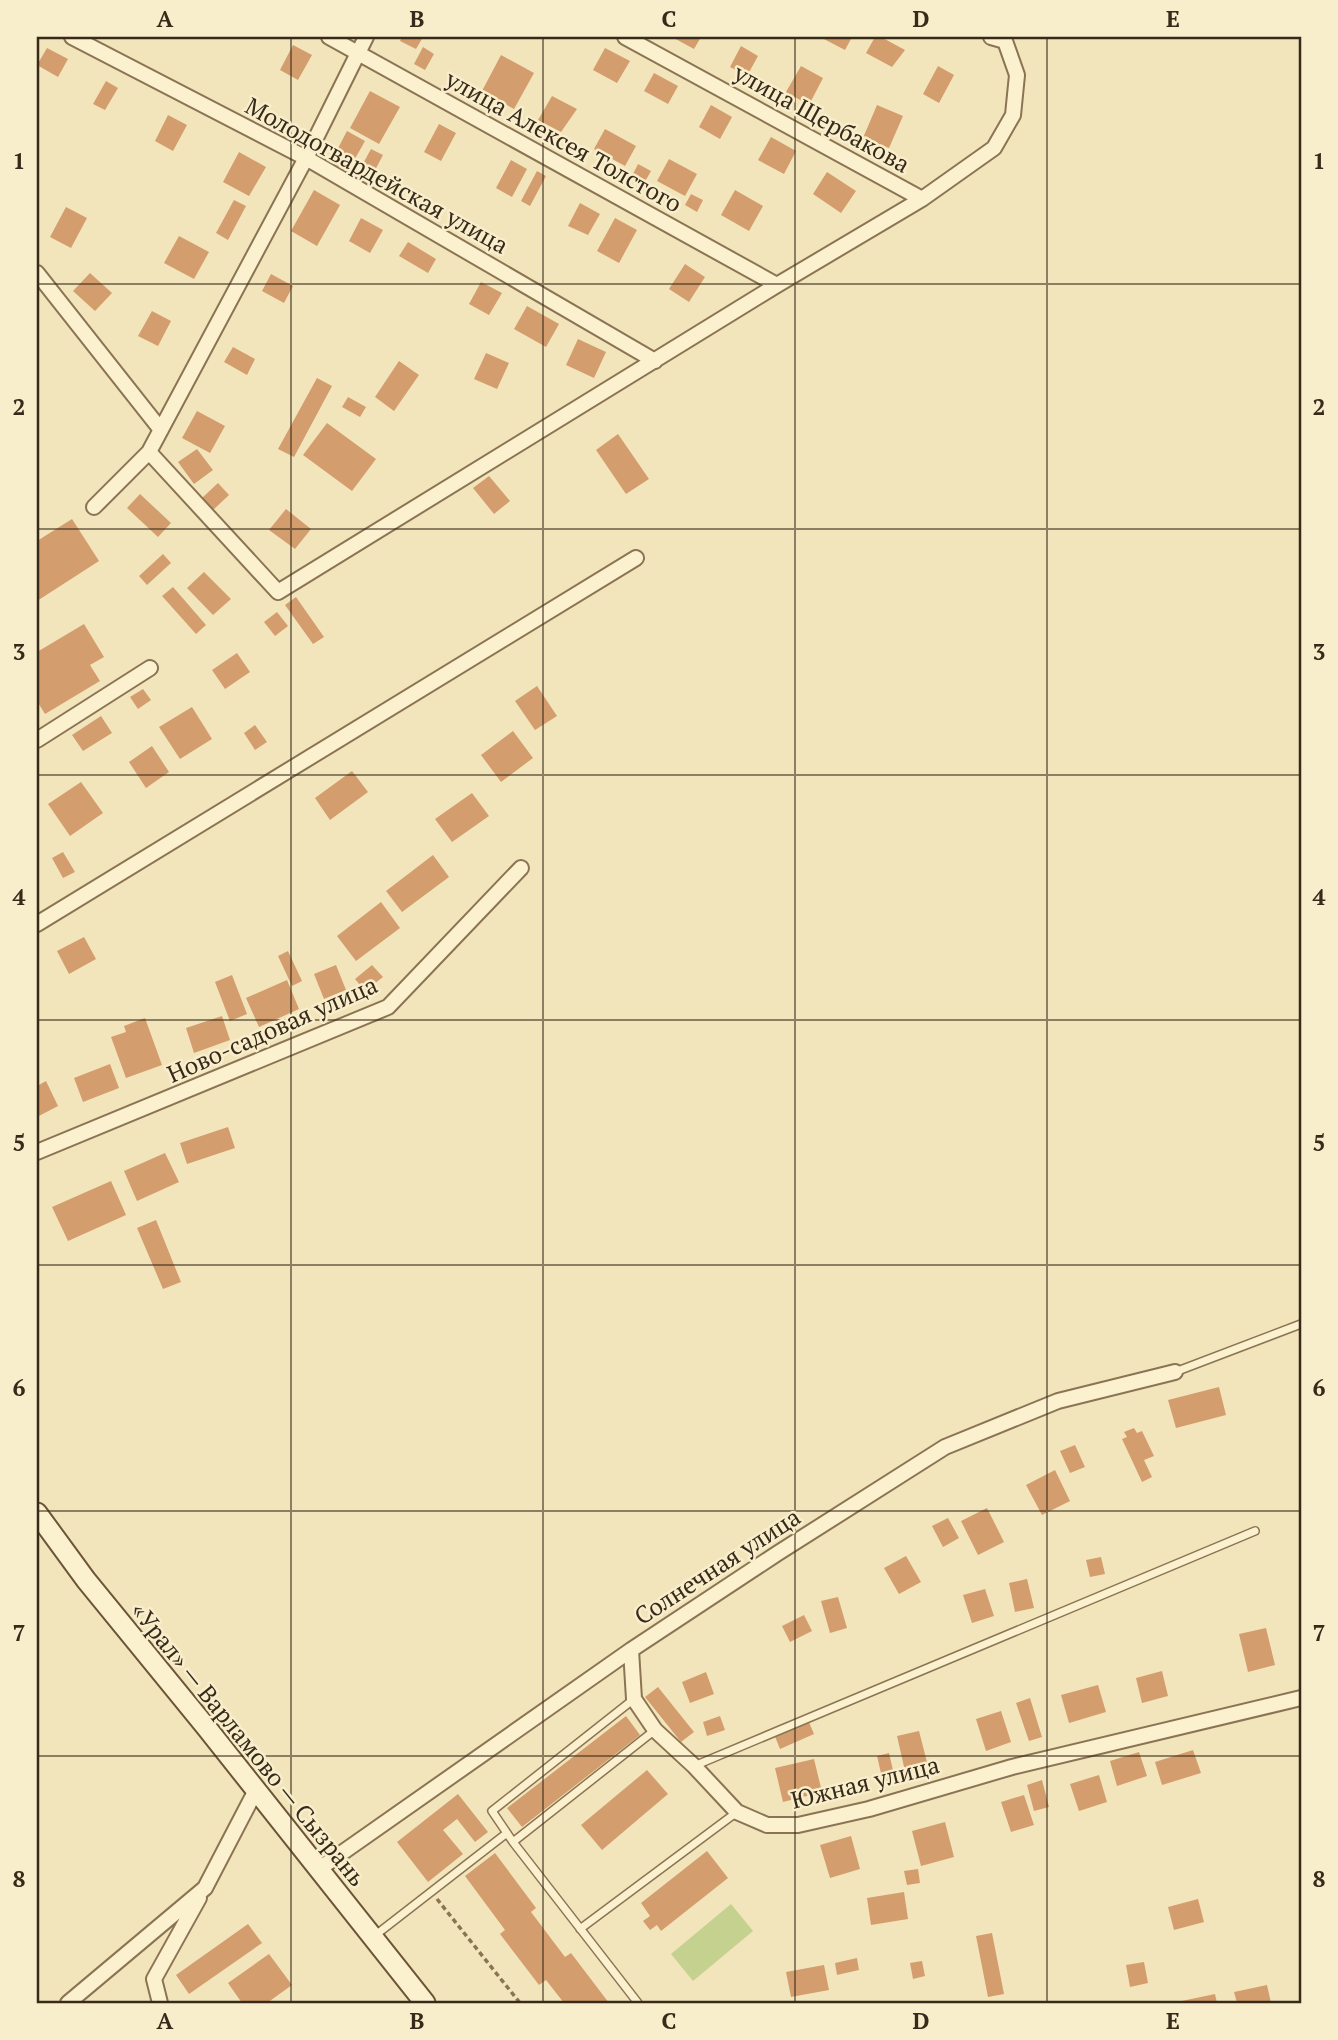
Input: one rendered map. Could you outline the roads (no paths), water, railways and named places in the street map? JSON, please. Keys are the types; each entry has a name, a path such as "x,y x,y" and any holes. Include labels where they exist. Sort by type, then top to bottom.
{"main road":[{"name":"«Урал» — Варламово — Сызрань","path":"37,1513 86,1580 425,2003"}],"street":[{"name":"Молодогвардейская улица","path":"72,37 306,158 655,361"},
{"name":"улица Алексея Толстого","path":"329,37 777,285"},
{"path":"94,508 149,452 306,158 366,37"},
{"name":"улица Щербакова","path":"625,37 922,198"},
{"path":"149,452 278,592 922,198 994,148 1013,116 1017,75 1005,41 994,38"},
{"path":"37,273 160,430"},
{"path":"37,924 636,558"},
{"path":"37,740 150,668"},
{"name":"Ново-садовая улица","path":"37,1152 388,1007 521,868"},
{"name":"Солнечная улица","path":"319,1869 631,1650 945,1447 1058,1401 1175,1371"},
{"path":"631,1650 634,1699"},
{"name":"Южная улица","path":"634,1699 655,1730 694,1766 737,1812 767,1825 798,1825 869,1809 1012,1768 1301,1698"},
{"path":"160,2003 153,1979 205,1888 256,1790"},
{"path":"68,2003 205,1888"}],"lane":[{"path":"1175,1371 1301,1324"},
{"path":"694,1766 1255,1531"},
{"path":"634,1699 492,1811 638,2003"},
{"path":"513,1842 655,1730"},
{"path":"580,1929 737,1812"},
{"path":"373,1937 507,1833"}]}
